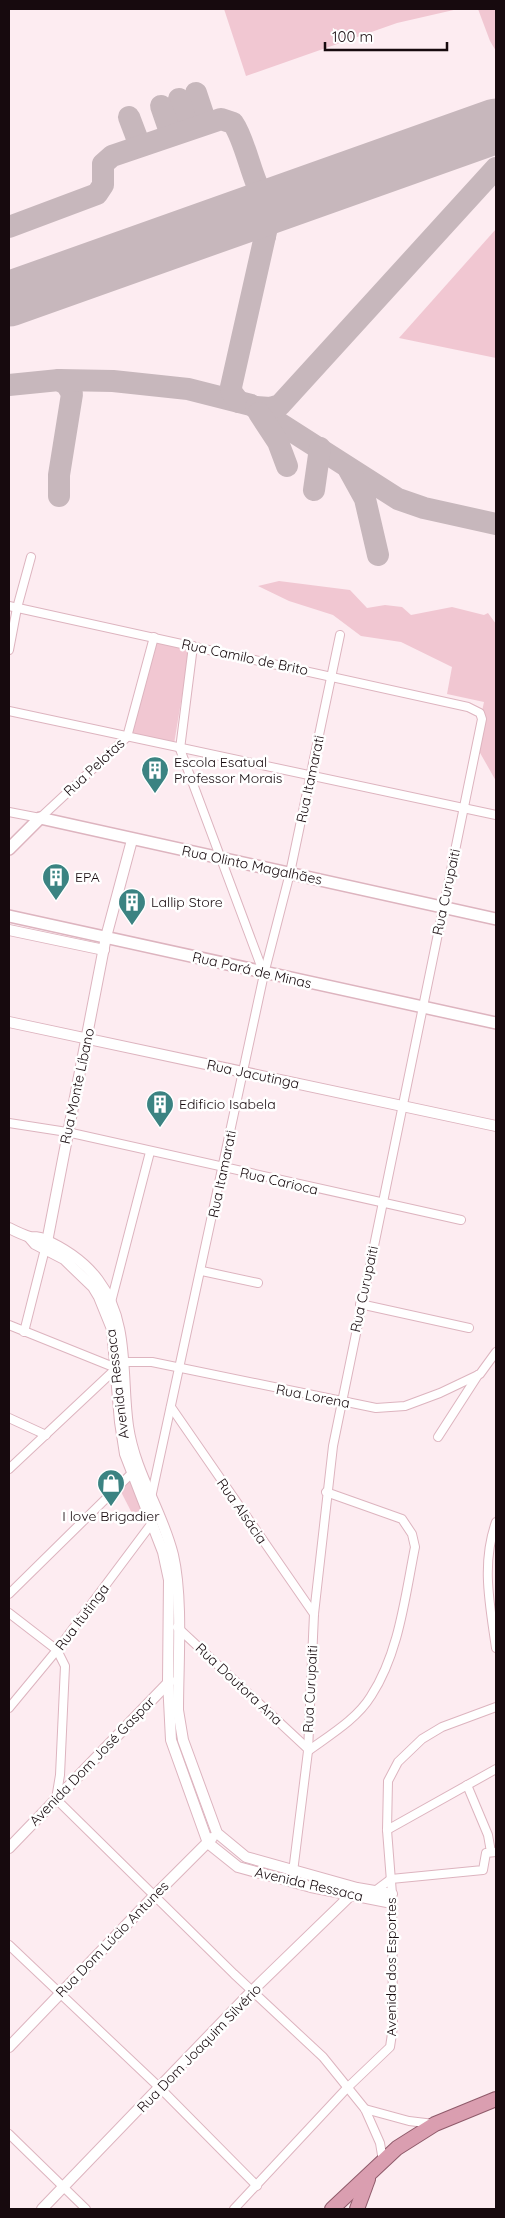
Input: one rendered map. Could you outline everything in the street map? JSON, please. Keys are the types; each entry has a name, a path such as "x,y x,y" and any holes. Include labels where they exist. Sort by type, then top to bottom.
{"highway":[{"path":"332,2209 397,2148 435,2124 496,2099"},
{"path":"358,2209 370,2174"}],"main road":[{"name":"Rua Olinto Magalhães","path":"40,818 132,840 496,919"},
{"name":"Rua Pelotas","path":"9,848 40,818"},
{"name":"Rua Pará de Minas","path":"9,916 264,974 496,1023"}],"street":[{"path":"9,650 13,607 31,557"},
{"name":"Rua Camilo de Brito","path":"13,607 468,707 480,713"},
{"name":"Rua Itamarati","path":"147,1502 181,1368 264,974 290,873 340,635"},
{"name":"Rua Pelotas","path":"40,818 127,737 154,637"},
{"path":"193,646 180,748 264,974"},
{"path":"9,710 127,737 496,815"},
{"name":"Rua Curupaiti","path":"293,1872 308,1749 314,1614 326,1492 360,1304 424,1008 482,719 480,713"},
{"name":"Rua Olinto Magalhães","path":"9,812 40,818"},
{"name":"Rua Monte Líbano","path":"24,1332 46,1245 67,1132 88,1038 106,937 132,840"},
{"path":"9,930 104,950"},
{"name":"Rua Jacutinga","path":"9,1022 496,1126"},
{"name":"Rua Carioca","path":"9,1123 67,1132 224,1169 461,1220"},
{"path":"110,1302 150,1152"},
{"name":"Avenida Ressaca","path":"9,1228 29,1237 38,1237 73,1266 99,1297 112,1329 120,1365"},
{"name":"Avenida Ressaca","path":"46,1245 73,1255 97,1279 110,1302 118,1322 120,1365 135,1471 163,1552 169,1580 173,1626"},
{"path":"202,1271 258,1283"},
{"path":"360,1304 469,1328"},
{"path":"9,1325 24,1332 120,1365 84,1401 9,1469"},
{"path":"438,1437 496,1352"},
{"name":"Rua Lorena","path":"120,1365 152,1362 376,1408 405,1406 480,1374"},
{"name":"Rua Alsácia","path":"171,1407 314,1614"},
{"path":"9,1418 46,1435"},
{"path":"9,1594 135,1471"},
{"path":"308,1749 349,1720 371,1697 391,1656 415,1547 412,1534 402,1519 326,1492"},
{"name":"Avenida Ressaca","path":"147,1502 167,1534 177,1579 173,1626 171,1740 208,1843 238,1867 289,1882 392,1898"},
{"path":"496,1522 487,1559 488,1590 496,1648"},
{"name":"Rua Itutinga","path":"9,1708 57,1650 152,1523"},
{"path":"9,1613 57,1650 65,1666 60,1775 56,1799 252,1991 323,2057 365,2109 380,2143 383,2161"},
{"name":"Rua Doutora Ana","path":"173,1626 308,1749"},
{"name":"Avenida Ressaca","path":"173,1681 182,1736 217,1833 246,1857 354,1892 375,1891 392,1898"},
{"name":"Avenida Dom José Gaspar","path":"9,1848 173,1681"},
{"name":"Avenida dos Esportes","path":"347,2088 390,2047 393,2027 392,1898 387,1830 388,1781 393,1768 403,1756 435,1731 496,1707"},
{"path":"387,1830 496,1769"},
{"path":"391,1879 484,1869 486,1853 493,1852 467,1785"},
{"name":"Rua Dom Lúcio Antunes","path":"9,2047 217,1833"},
{"name":"Avenida dos Esportes","path":"375,1891 391,1879"},
{"name":"Rua Dom Joaquim Silvério","path":"42,2209 252,1991 354,1892"},
{"path":"9,1945 160,2088 257,2186"},
{"path":"234,2209 347,2088"},
{"path":"365,2109 409,2121 435,2124"},
{"path":"9,2134 86,2209"}],"shaded area":[{"path":"224,9 458,9 397,23 246,76"},
{"path":"478,9 496,9 496,51 490,41"},
{"path":"496,229 496,358 399,338"},
{"path":"279,581 350,590 367,608 385,605 402,607 411,615 452,607 484,615 488,613 496,624 496,781 475,744 484,702 447,694 452,667 401,642 361,636 333,615 289,601 258,586"},
{"path":"156,641 190,648 174,744 130,735"},
{"path":"129,1475 144,1509 135,1519 119,1488"}],"taxiway":[{"path":"196,93 206,123"},
{"path":"179,99 188,129"},
{"path":"161,106 171,135"},
{"path":"129,117 140,146"},
{"path":"9,227 97,194 103,185 103,164 112,156 221,119 233,123 238,131 260,191 266,198 283,201"},
{"path":"256,407 270,408 280,405 496,168"},
{"path":"239,402 232,393 231,387 270,214 276,205 283,201"},
{"path":"244,216 261,223 265,236"},
{"path":"59,380 67,385 72,394 59,475 59,496"},
{"path":"9,385 59,380 113,381 188,389 251,405 398,499 424,508 496,524"},
{"path":"259,413 278,442 287,466"},
{"path":"314,490 320,448"},
{"path":"349,470 365,499 378,555"}],"runway":[{"path":"9,299 496,126"}],"place":[{"name":"Escola Esatual Professor Morais","path":"155,794"},
{"name":"EPA","path":"56,901"},
{"name":"Lallip Store","path":"132,926"},
{"name":"Edificio Isabela","path":"160,1128"},
{"name":"I love Brigadier","path":"111,1507"}]}
